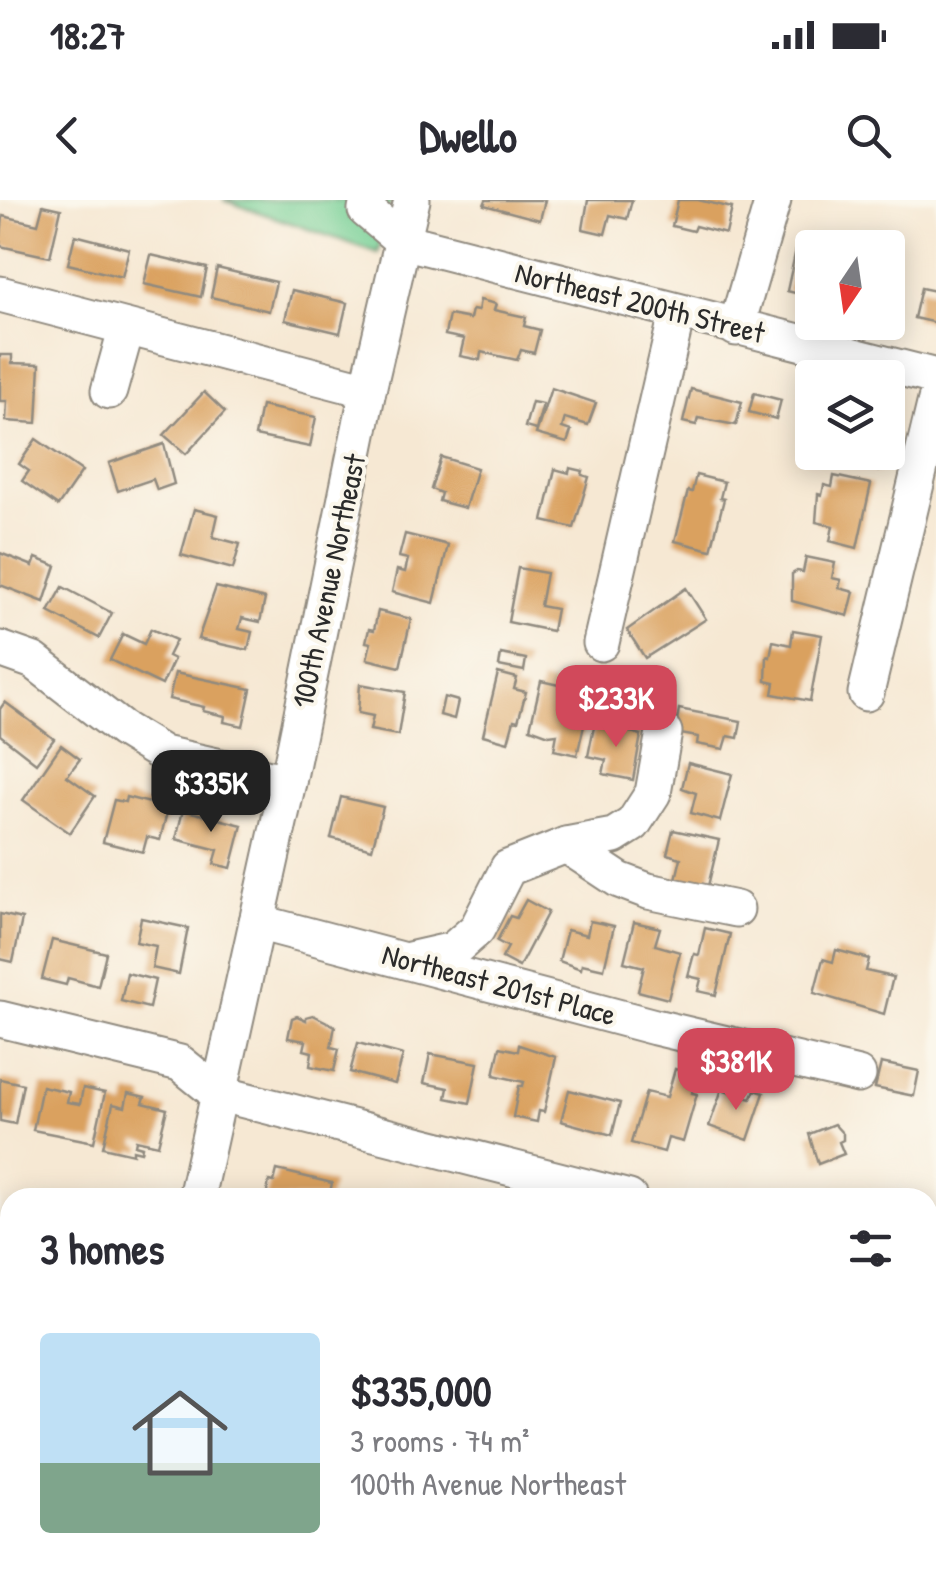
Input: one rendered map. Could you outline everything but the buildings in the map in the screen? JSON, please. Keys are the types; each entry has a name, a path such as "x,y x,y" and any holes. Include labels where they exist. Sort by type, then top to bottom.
{"street":[{"path":"368,200 366,210 403,241"},
{"name":"100th Avenue Northeast","path":"198,1188 412,200"},
{"path":"736,328 773,200"},
{"name":"Northeast 200th Street","path":"403,241 936,377"},
{"path":"0,294 126,330 368,390"},
{"path":"601,643 678,314"},
{"path":"109,391 126,330"},
{"path":"866,693 936,400"},
{"path":"0,649 34,661 122,729 163,754 288,782"},
{"path":"408,960 453,950 478,928 508,868 566,845 614,836 633,824 653,793 664,732"},
{"path":"566,845 618,880 648,891 736,909"},
{"name":"Northeast 201st Place","path":"257,922 655,1027 858,1075"},
{"path":"0,1020 180,1063 217,1093 590,1188"}],"green space":[{"path":"223,200 391,200 378,253"}]}
